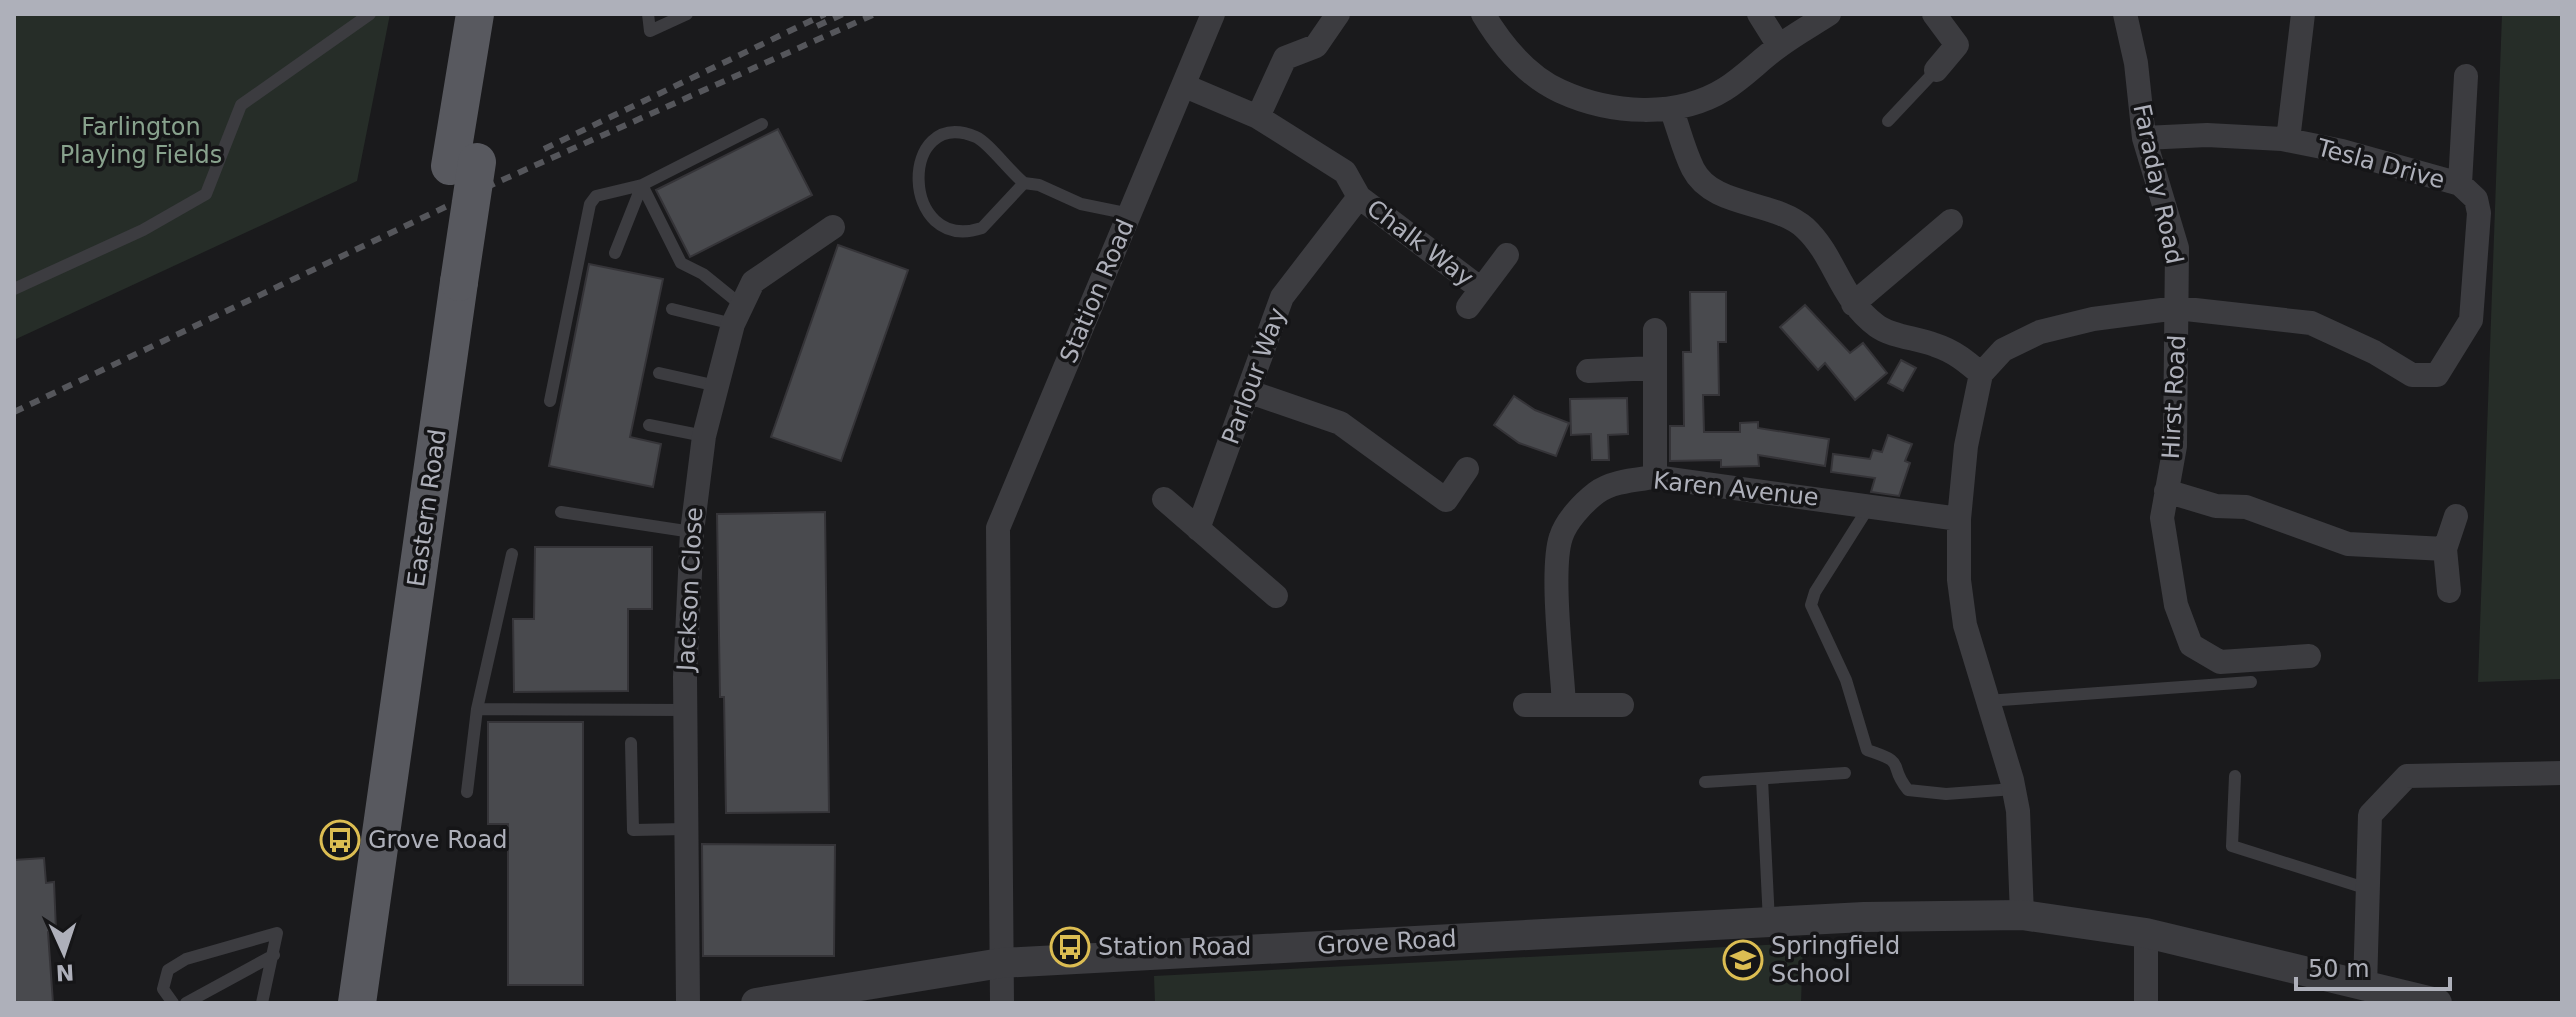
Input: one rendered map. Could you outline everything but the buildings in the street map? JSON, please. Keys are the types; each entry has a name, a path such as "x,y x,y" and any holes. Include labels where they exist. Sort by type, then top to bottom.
{"main road":[{"name":"Eastern Road","path":"464,164 475,14"},
{"name":"Eastern Road","path":"350,1002 446,283 464,164 498,14"}],"street":[{"name":"Station Road","path":"1002,1003 998,528 1213,14"},
{"path":"1258,117 1285,58 1316,46 1338,14"},
{"path":"1483,14 1497,37 1523,66 1559,91 1616,106 1672,111 1724,90 1779,46 1829,14"},
{"path":"1759,14 1779,46"},
{"path":"1934,14 1957,45 1936,70"},
{"name":"Faraday Road","path":"2125,14 2136,63 2144,138 2177,248 2177,308"},
{"path":"2288,140 2303,14"},
{"path":"2460,184 2466,76"},
{"path":"1185,86 1258,117 1345,172 1359,197"},
{"path":"1672,111 1694,170 1704,183 1719,192 1780,212 1803,226 1821,245 1853,304 1880,328 1938,345 1959,356 1981,374"},
{"name":"Tesla Drive","path":"2144,138 2207,135 2288,140 2342,151 2460,184 2476,199 2479,213 2471,320 2437,375 2412,375 2374,352 2311,323 2177,308"},
{"name":"Chalk Way","path":"1359,197 1475,298 1507,255"},
{"name":"Parlour Way","path":"1198,529 1282,297 1359,197"},
{"path":"1853,304 1951,221"},
{"name":"Jackson Close","path":"688,1003 686,710 692,532 704,436 736,314 753,282 833,227"},
{"path":"2022,915 2014,789 2004,748 1985,701 1965,625 1959,580 1959,519 1966,446 1981,374 2003,350 2040,332 2093,319 2177,308"},
{"name":"Hirst Road","path":"2177,308 2175,446 2162,518 2174,590 2191,645 2220,662 2309,656"},
{"path":"1655,330 1655,477"},
{"path":"1588,371 1655,368"},
{"path":"1250,392 1340,423 1446,500 1467,469"},
{"name":"Karen Avenue","path":"1564,705 1557,566 1561,537 1573,515 1597,492 1620,482 1655,477 1959,519"},
{"path":"2166,491 2216,506 2246,507 2348,544 2445,549"},
{"path":"1164,499 1276,596"},
{"path":"2449,591 2445,549 2456,516"},
{"path":"1525,705 1622,705"},
{"path":"2365,987 2370,815 2407,776 2562,773"},
{"name":"Grove Road","path":"756,1003 1001,963 1769,922 2022,915 2146,933 2437,1003"},
{"path":"2146,933 2146,1003"}],"lane":[{"path":"14,289 143,230 206,194 241,105 370,14"},
{"path":"648,14 650,31 687,14"},
{"path":"1888,121 1936,70"},
{"path":"550,401 590,204 596,196 642,185 762,124"},
{"path":"1024,183 982,228 953,230 934,223 930,218 920,184 919,160 922,150 932,141 948,135 970,135 982,140 1008,171 1024,183 1039,185 1081,204 1130,214"},
{"path":"615,253 642,185"},
{"path":"642,185 681,263 703,274 736,314"},
{"path":"672,309 736,314"},
{"path":"659,373 717,386"},
{"path":"649,425 704,436"},
{"path":"1870,505 1815,592 1811,605 1846,680 1867,750 1892,757 1898,763 1900,780 1908,790 1946,794 2014,789"},
{"path":"561,512 692,532"},
{"path":"467,792 477,709 512,554"},
{"path":"1985,701 2251,682"},
{"path":"477,709 686,710"},
{"path":"631,743 633,830 686,829"},
{"path":"1705,782 1845,773"},
{"path":"2235,776 2232,846 2368,889"},
{"path":"1762,779 1769,922"},
{"path":"173,1003 163,989 168,970 186,959 277,933 262,1003"},
{"path":"186,1003 274,955"}],"green space":[{"name":"Farlington Playing Fields","path":"14,14 390,14 357,181 14,340"},
{"path":"2502,14 2562,14 2562,679 2478,682"},
{"name":"Springfield School","path":"1803,943 1801,1003 1155,1003 1154,976"}],"railway":[{"path":"544,149 825,14"},
{"path":"817,26 843,14"},
{"path":"14,412 500,181 875,14"}],"place":[{"name":"Grove Road","path":"340,840"},
{"name":"Station Road","path":"1070,947"},
{"name":"Springfield School","path":"1743,960"}]}
